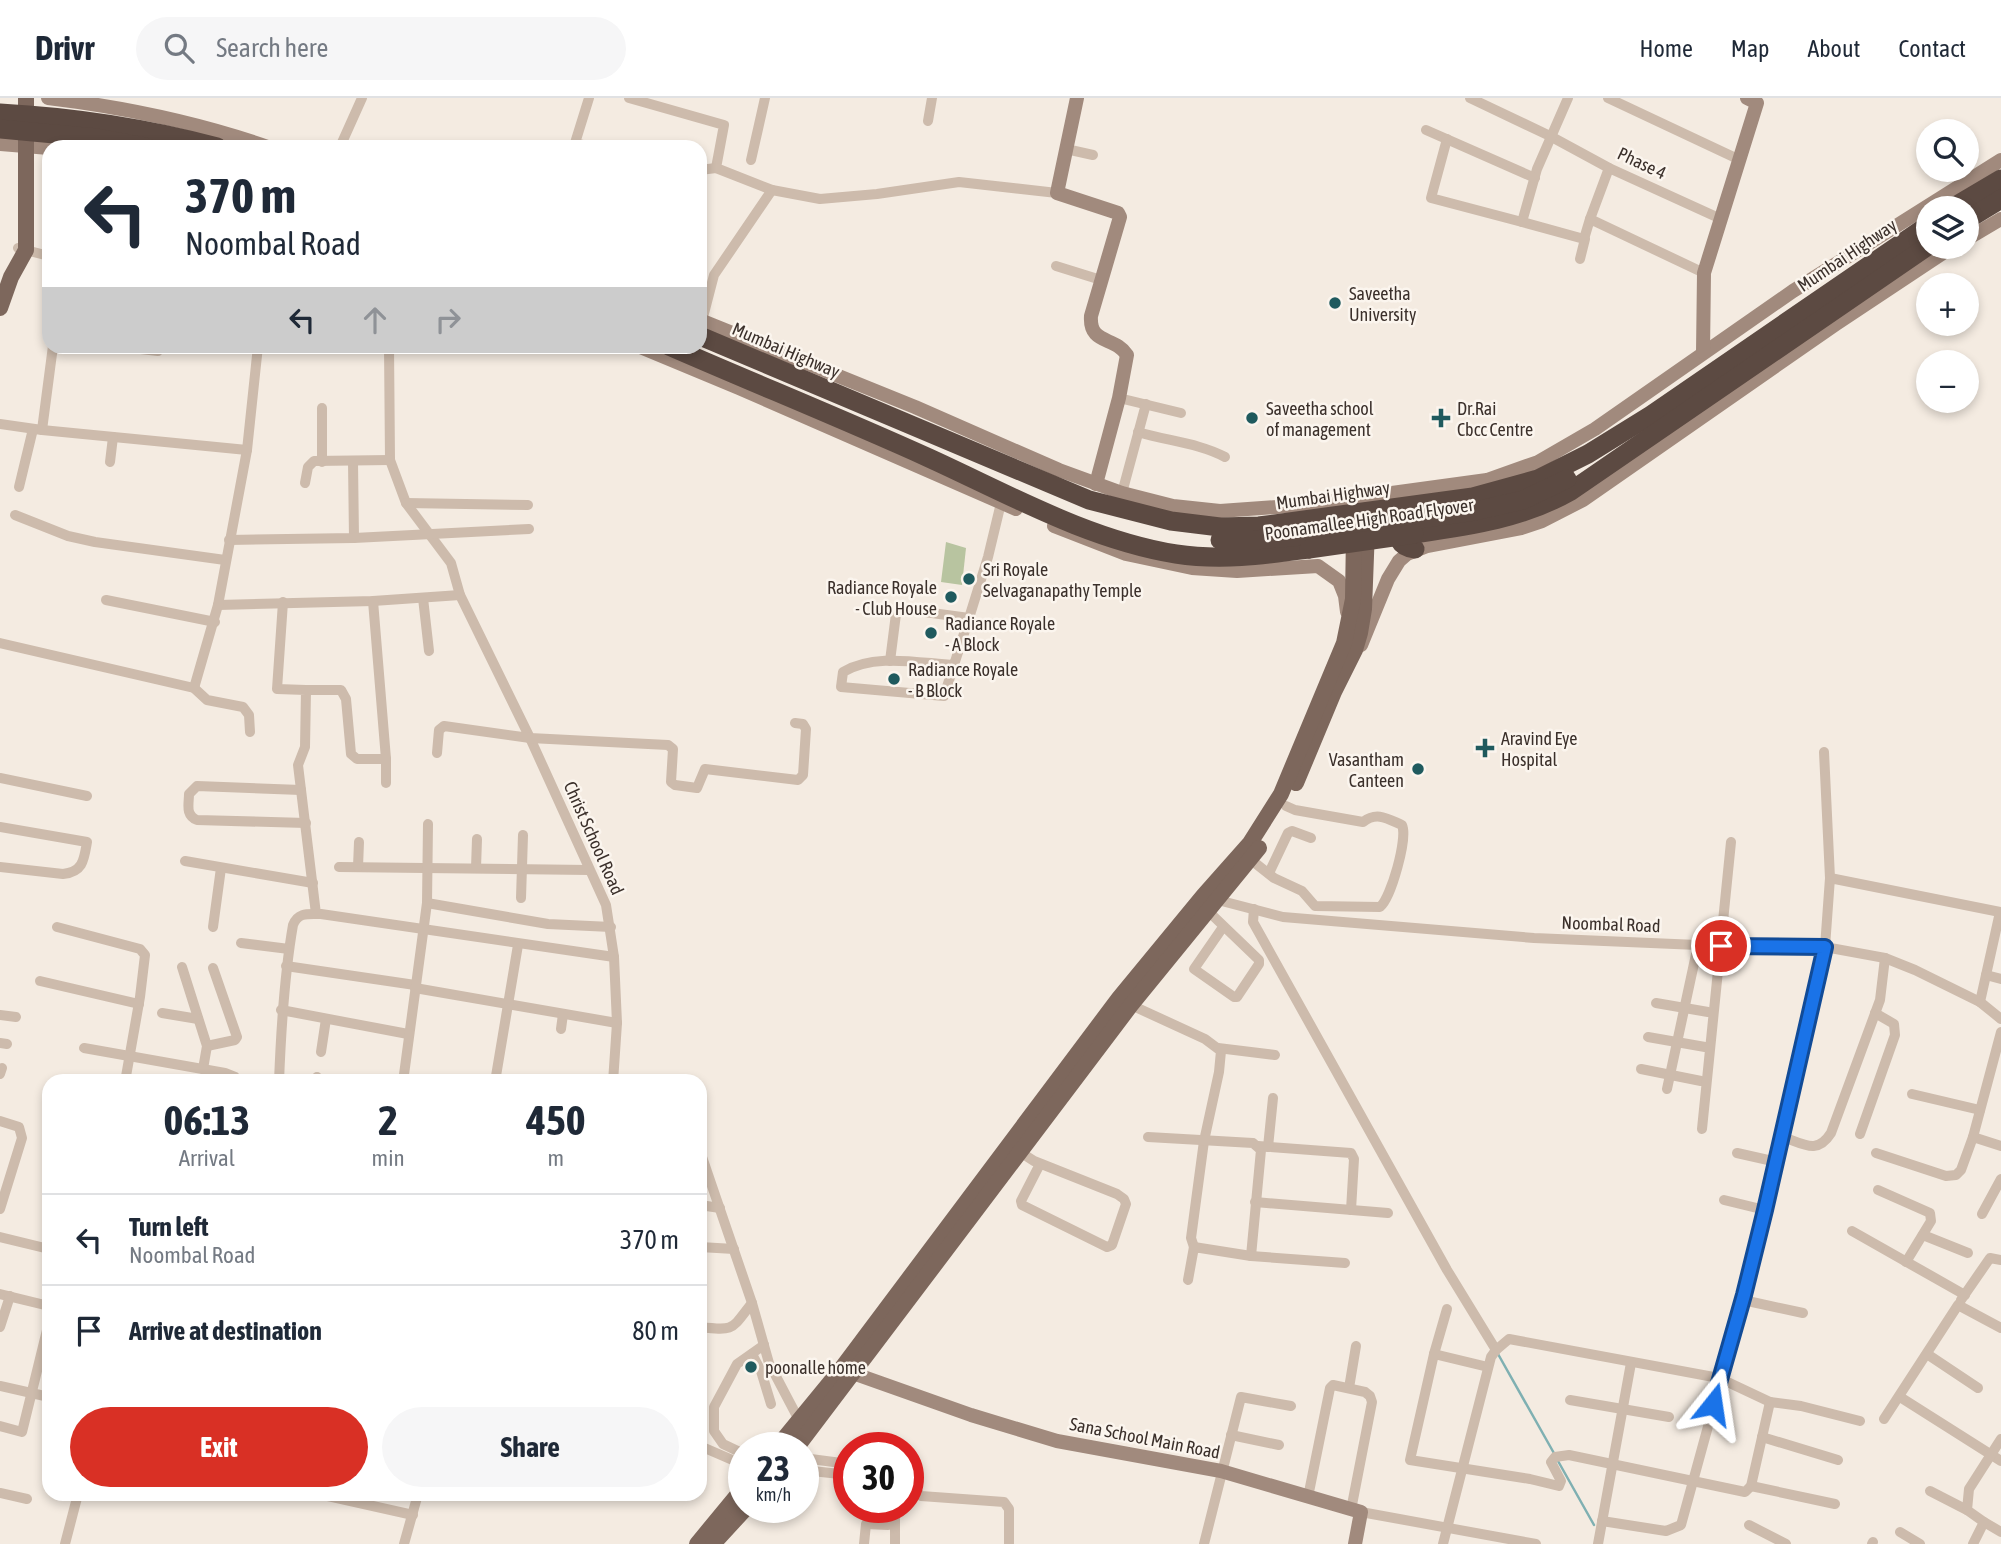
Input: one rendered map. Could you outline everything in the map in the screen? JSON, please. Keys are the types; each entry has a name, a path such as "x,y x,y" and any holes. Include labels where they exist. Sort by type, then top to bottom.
{"highway":[{"path":"0,113 122,126 185,140"},
{"path":"0,129 102,140"},
{"path":"1972,196 2001,179"},
{"path":"1979,215 1997,207"},
{"name":"Mumbai Highway","path":"707,329 993,460 1077,495 1142,516 1220,527 1282,524 1474,497 1538,479 1588,454 1651,415 1916,233"},
{"name":"Poonamallee High Road Flyover","path":"765,394 893,442 1088,530 1123,542 1177,554 1220,558 1309,549 1412,535 1508,518 1531,511 1571,491 1916,254"},
{"path":"685,354 765,394"},
{"path":"993,460 1047,490 1090,509 1161,532 1208,539 1254,540 1361,527 1412,535 1541,492 1606,455 1659,416 1693,386"}],"main road":[{"path":"0,308 22,253 14,145 16,98"},
{"path":"14,145 26,98"},
{"path":"791,1432 847,1371 1020,1152 1209,902 1281,794 1346,634 1361,527"},
{"path":"807,1432 847,1371 1119,998 1250,859 1286,806 1334,692 1355,650 1364,609 1361,527"},
{"path":"697,1544 728,1506"},
{"path":"713,1544 732,1523"}],"street":[{"path":"48,98 110,106 163,117 244,140"},
{"path":"343,140 362,98"},
{"path":"576,140 589,98"},
{"path":"629,98 724,125 716,168"},
{"path":"751,160 765,98"},
{"path":"928,121 932,98"},
{"path":"1057,193 1077,98"},
{"name":"Phase 4","path":"1469,98 1550,136 1609,168 1721,219"},
{"path":"1522,222 1550,136 1568,98"},
{"path":"1608,98 1740,160"},
{"path":"1703,352 1704,273 1740,160 1754,100"},
{"path":"1426,130 1535,178"},
{"path":"1447,139 1431,198 1585,239"},
{"path":"14,145 42,147"},
{"path":"1066,149 1093,155"},
{"path":"707,328 894,398 1122,494 1173,506 1242,510 1304,505 1503,476 1538,462 1576,441 1793,291 2001,160"},
{"path":"707,169 716,168 772,190 820,199 975,182 1057,193 1118,213 1120,217 1090,326 1094,335 1124,349 1127,355 1119,398 1096,484"},
{"path":"1580,259 1590,219 1609,168"},
{"path":"707,302 714,275 772,190"},
{"path":"1979,226 1997,207"},
{"path":"1590,219 1704,273"},
{"path":"22,253 42,255"},
{"path":"1347,667 1365,637 1394,569 1407,554 1412,535 1521,528 1542,522 1583,500 1934,259"},
{"path":"1056,267 1101,280"},
{"path":"19,487 38,430 52,354"},
{"path":"194,688 215,622 247,450 257,354"},
{"name":"Christ School Road","path":"389,354 390,460 405,503 451,563 460,595 530,738 606,905 614,957 617,1023 614,1074"},
{"path":"659,354 765,394 999,502 1106,548 1168,564 1237,570 1318,566 1331,574 1342,588 1347,604 1346,634"},
{"path":"1119,398 1181,413"},
{"path":"1122,494 1146,404"},
{"path":"322,408 322,462"},
{"path":"0,424 247,450"},
{"path":"1138,432 1210,449 1225,457"},
{"path":"110,462 113,437"},
{"path":"304,483 310,464 314,461 390,460"},
{"path":"353,462 354,538"},
{"path":"954,665 890,661 856,664 843,672 841,687 944,696 954,665 969,618 985,564 988,557 999,502"},
{"path":"405,503 528,505"},
{"path":"15,516 68,536 95,542 225,561"},
{"path":"229,540 354,538 529,530"},
{"path":"218,606 460,595"},
{"path":"423,598 429,651"},
{"path":"106,600 215,622"},
{"path":"373,601 386,783"},
{"path":"283,602 277,689 341,690 346,699 351,754 357,759 386,759"},
{"path":"890,661 896,614 902,609 969,618"},
{"path":"0,643 194,688 207,700 243,707 249,715 250,732"},
{"path":"306,690 305,747 298,765 316,914"},
{"path":"437,753 439,730 444,726 530,738 668,745 673,749 671,782 675,785 697,788 705,769 798,780 803,775 806,729 803,724 795,723"},
{"path":"1602,1521 1666,1531 1681,1525 1765,1210 1825,947 1830,878 1824,752"},
{"path":"0,778 87,796"},
{"path":"301,790 197,786 189,794 188,811 190,816 197,820 306,823"},
{"path":"1250,859 1302,891 1315,906 1380,907 1385,903 1405,834 1402,825 1381,816 1371,816 1363,822 1286,806"},
{"path":"403,1074 427,903 428,824"},
{"path":"0,827 87,842 83,863 73,873 0,867"},
{"path":"1269,873 1288,833 1293,831 1311,838"},
{"path":"521,898 523,835"},
{"path":"476,868 477,839"},
{"path":"358,867 359,842"},
{"path":"1702,1129 1731,842"},
{"path":"185,861 313,883"},
{"path":"338,867 589,870"},
{"path":"213,927 221,868"},
{"path":"1830,878 2001,912 1980,1002 2001,1019"},
{"path":"1209,902 1223,927 1259,960 1237,997 1194,969 1223,927"},
{"name":"Noombal Road","path":"1209,902 1283,917 1525,937 1721,946 1825,947 1885,958 1980,1002"},
{"path":"427,903 548,923 611,927"},
{"path":"1254,909 1252,922 1447,1270 1496,1350"},
{"path":"279,1074 281,1010 286,966 295,919 307,914 614,957"},
{"path":"57,927 143,951 146,962 126,1074"},
{"path":"241,943 289,949"},
{"path":"496,1074 517,945"},
{"path":"1667,1089 1698,945"},
{"path":"1783,1137 1814,1147 1826,1140 1831,1133 1880,1000 1885,958"},
{"path":"286,966 415,986 617,1023"},
{"path":"182,967 207,1046 202,1069"},
{"path":"207,1046 235,1040 237,1037 213,968"},
{"path":"1986,975 2001,979"},
{"path":"40,981 139,1004"},
{"path":"1656,1003 1708,1012"},
{"path":"1131,1005 1218,1048 1275,1055"},
{"path":"281,1010 408,1034"},
{"path":"162,1013 198,1019"},
{"path":"1860,1134 1895,1035 1894,1024 1875,1013"},
{"path":"561,1029 563,1014"},
{"path":"0,1015 16,1017"},
{"path":"321,1052 326,1019"},
{"path":"1876,1153 1951,1177 1961,1170 2001,1032"},
{"path":"1648,1037 1705,1047"},
{"path":"84,1048 228,1074"},
{"path":"1188,1280 1194,1248 1191,1238 1204,1141 1219,1072 1221,1051 1218,1048"},
{"path":"1641,1069 1701,1082"},
{"path":"1912,1094 1980,1110"},
{"path":"1251,1256 1261,1150 1273,1098"},
{"path":"0,1121 15,1124 22,1131 22,1138 6,1174 0,1209"},
{"path":"1973,1136 2001,1146"},
{"path":"1148,1137 1253,1143 1351,1153 1354,1159 1351,1210"},
{"path":"1020,1152 1040,1164 1124,1199 1126,1204 1112,1245 1107,1247 1022,1205 1021,1201 1040,1164"},
{"path":"1737,1153 1777,1161"},
{"path":"707,1171 752,1303 769,1363 800,1422"},
{"path":"1982,1214 2001,1180"},
{"path":"1878,1190 1930,1213 1931,1221 1906,1262"},
{"path":"1724,1200 1765,1210"},
{"path":"1255,1202 1388,1213"},
{"path":"707,1206 720,1208"},
{"path":"1853,1231 1965,1295"},
{"path":"1923,1235 1968,1253"},
{"path":"0,1237 42,1247"},
{"path":"707,1248 734,1250"},
{"path":"1194,1248 1251,1256 1345,1263"},
{"path":"1884,1419 1990,1258 2001,1259"},
{"path":"0,1328 5,1295 42,1304"},
{"path":"1742,1300 1803,1313"},
{"path":"707,1328 726,1330 733,1327 752,1303"},
{"path":"1958,1305 2001,1328"},
{"path":"1447,1309 1410,1460 1530,1479 1556,1486 1561,1484 1551,1462 1555,1457 1569,1455 1745,1492 1751,1486 1770,1402"},
{"path":"1443,1544 1488,1367 1496,1350 1509,1339 1719,1378 1770,1402 1801,1406 1860,1421"},
{"path":"728,1446 714,1431 714,1408 737,1364 764,1345"},
{"path":"1349,1388 1356,1346"},
{"path":"0,1426 22,1432 42,1349"},
{"path":"752,1354 761,1371 771,1404"},
{"path":"1434,1354 1488,1367"},
{"path":"1927,1354 1978,1388"},
{"path":"1598,1544 1631,1363"},
{"name":"Sana School Main Road","path":"847,1371 971,1415 1058,1441 1222,1471 1356,1511 1536,1544"},
{"path":"1308,1497 1328,1392 1334,1385 1365,1392 1372,1402 1356,1511 1355,1544"},
{"path":"0,1386 42,1395"},
{"path":"1204,1544 1241,1397 1291,1406"},
{"path":"1900,1397 2001,1461"},
{"path":"1570,1400 1669,1417"},
{"path":"1231,1435 1279,1445"},
{"path":"1762,1437 1838,1460"},
{"path":"1967,1510 1969,1489 2001,1438"},
{"path":"707,1449 728,1458"},
{"path":"1751,1486 1835,1504"},
{"path":"1930,1491 2001,1532"},
{"path":"0,1493 27,1499"},
{"path":"924,1496 1004,1502 1009,1509 1009,1544"},
{"path":"65,1544 76,1501"},
{"path":"350,1501 413,1515"},
{"path":"404,1544 416,1501"},
{"path":"1973,1544 1984,1521"},
{"path":"895,1523 895,1544"},
{"path":"864,1544 866,1524 888,1525 888,1544"},
{"path":"1749,1525 1786,1544"},
{"path":"1900,1532 1920,1544"}],"green space":[{"path":"946,542 966,548 962,585 941,582"}],"waterway":[{"path":"1498,1354 1555,1455"},
{"path":"1558,1461 1594,1525"}],"place":[{"name":"Saveetha University","path":"1335,303"},
{"name":"Saveetha school of management","path":"1252,418"},
{"name":"Dr.Rai Cbcc Centre","path":"1441,418"},
{"name":"Sri Royale Selvaganapathy Temple","path":"969,579"},
{"name":"Radiance Royale - Club House","path":"951,597"},
{"name":"Radiance Royale - A Block","path":"931,633"},
{"name":"Radiance Royale - B Block","path":"894,679"},
{"name":"Aravind Eye Hospital","path":"1485,748"},
{"name":"Vasantham Canteen","path":"1418,769"},
{"name":"poonalle home","path":"751,1367"}],"route":[{"path":"1713,1404 1744,1295 1783,1137 1825,947 1721,946"}]}
